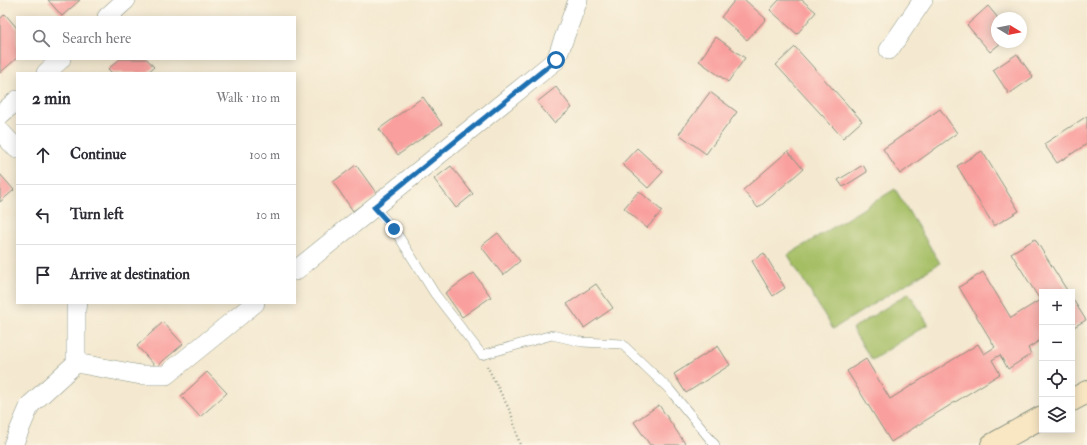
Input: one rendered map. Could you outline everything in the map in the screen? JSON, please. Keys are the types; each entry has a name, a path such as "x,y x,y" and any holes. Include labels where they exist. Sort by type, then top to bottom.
{"street":[{"path":"108,16 126,0"},
{"path":"296,270 556,60 578,0"},
{"path":"889,50 923,0"},
{"path":"47,72 61,60"},
{"path":"0,115 16,101"},
{"path":"0,131 16,148"},
{"path":"13,445 30,405 76,362 76,306 77,304"},
{"path":"76,362 141,374 166,375 254,304"},
{"path":"1075,398 1087,392"},
{"path":"992,445 1039,419"}],"lane":[{"path":"374,207 394,229 435,294 482,356 552,335 582,342 622,344 669,389 715,445"}],"path":[{"path":"482,356 511,413 520,445"}],"green space":[{"path":"895,189 940,263 833,329 788,255"},
{"path":"909,293 928,324 872,360 852,329"}],"building":[{"path":"48,0 80,0 62,16"},
{"path":"735,0 745,0 766,19 747,40 721,17"},
{"path":"779,0 802,0 816,12 797,34 770,10"},
{"path":"988,6 993,12 991,12 991,48 995,48 990,52 967,25"},
{"path":"5,14 16,27 16,59 0,73 0,19"},
{"path":"716,37 745,58 728,82 699,61"},
{"path":"795,47 862,121 843,138 776,65"},
{"path":"1017,54 1033,77 1009,94 993,70"},
{"path":"119,60 148,60 154,67 148,72 111,72 108,69"},
{"path":"556,87 572,108 554,123 537,102"},
{"path":"710,92 737,112 706,154 679,134"},
{"path":"423,97 442,124 398,155 379,129"},
{"path":"940,109 957,133 900,174 883,149"},
{"path":"1087,116 1087,144 1057,163 1044,144"},
{"path":"637,148 663,172 648,188 622,164"},
{"path":"788,151 803,169 758,208 743,190"},
{"path":"982,151 1019,211 994,226 957,166"},
{"path":"356,165 377,194 353,211 333,182"},
{"path":"863,165 867,172 843,187 838,180"},
{"path":"451,166 473,194 456,208 434,179"},
{"path":"0,174 14,190 0,202"},
{"path":"639,191 662,211 647,228 624,208"},
{"path":"498,233 520,261 503,275 481,246"},
{"path":"1035,239 1066,289 1039,289 1039,298 1011,253"},
{"path":"764,253 785,288 773,296 752,261"},
{"path":"983,272 1011,318 1039,301 1039,341 1028,348 1031,354 1008,369 1000,355 992,360 1000,374 891,442 847,371 866,359 890,399 978,344 984,354 995,347 959,287"},
{"path":"474,273 491,297 462,317 445,293"},
{"path":"596,284 613,308 584,328 567,304"},
{"path":"1075,303 1086,320 1075,326"},
{"path":"163,322 183,344 156,367 137,346"},
{"path":"718,346 730,365 686,393 674,374"},
{"path":"207,372 227,393 200,417 181,396"},
{"path":"659,405 686,445 650,445 634,422"}],"route":[{"path":"394,229 374,207 556,60"}]}
